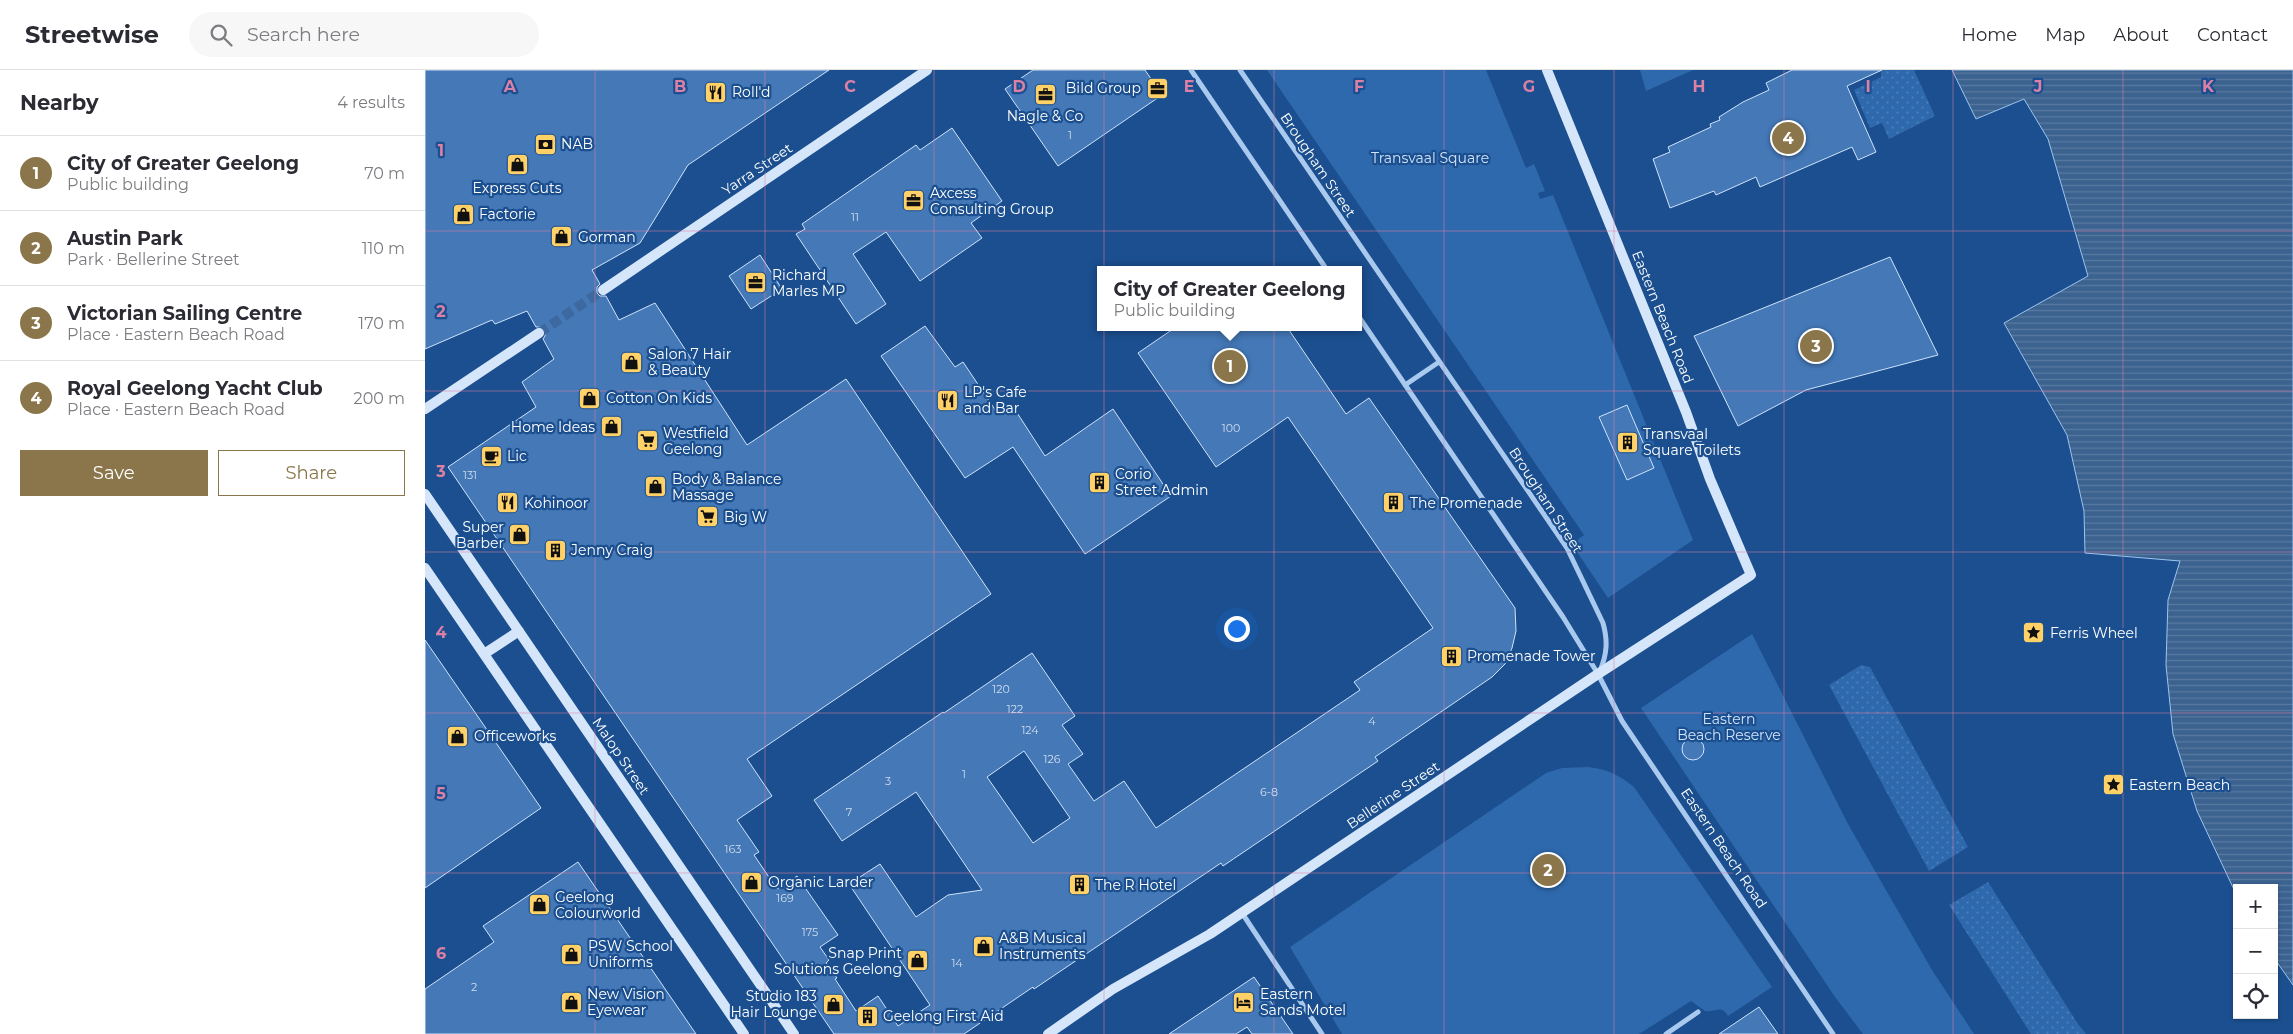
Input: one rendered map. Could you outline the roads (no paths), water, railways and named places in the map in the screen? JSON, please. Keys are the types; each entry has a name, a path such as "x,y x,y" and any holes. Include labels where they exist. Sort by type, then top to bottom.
{"street":[{"name":"Yarra Street","path":"603,290 927,70"},
{"path":"1191,70 1324,266"},
{"name":"Brougham Street","path":"1240,70 1570,554 1606,634 1607,651 1599,674"},
{"name":"Eastern Beach Road","path":"1547,70 1682,403 1710,479 1751,575"},
{"path":"1362,321 1599,674"},
{"path":"425,408 539,333"},
{"path":"1405,385 1439,362"},
{"name":"Malop Street","path":"425,494 794,1034"},
{"path":"425,568 744,1034"},
{"name":"Bellerine Street","path":"1049,1034 1113,989 1210,934 1599,674 1751,575"},
{"path":"484,654 519,631"},
{"name":"Eastern Beach Road","path":"1599,674 1621,721 1833,1034"},
{"path":"1242,913 1322,1034"},
{"path":"1666,1034 1698,1012"}],"tunnel":[{"path":"539,333 603,290"}],"place":[{"name":"Bild Group","path":"1157,88"},
{"name":"Roll'd","path":"716,92"},
{"name":"Nagle & Co","path":"1045,94"},
{"name":"Royal Geelong Yacht Club","path":"1788,138"},
{"name":"NAB","path":"545,144"},
{"name":"Express Cuts","path":"517,165"},
{"name":"Axcess Consulting Group","path":"914,201"},
{"name":"Factorie","path":"463,214"},
{"name":"Gorman","path":"562,237"},
{"name":"Richard Marles MP","path":"756,283"},
{"name":"Victorian Sailing Centre","path":"1816,346"},
{"name":"Salon 7 Hair & Beauty","path":"632,362"},
{"name":"City of Greater Geelong","path":"1230,366"},
{"name":"Cotton On Kids","path":"590,398"},
{"name":"LP's Cafe and Bar","path":"948,400"},
{"name":"Home Ideas","path":"611,427"},
{"name":"Westfield Geelong","path":"647,441"},
{"name":"Transvaal Square Toilets","path":"1627,442"},
{"name":"Lic","path":"491,456"},
{"name":"Corio Street Admin","path":"1099,482"},
{"name":"Body & Balance Massage","path":"656,487"},
{"name":"Kohinoor","path":"508,503"},
{"name":"The Promenade","path":"1394,503"},
{"name":"Big W","path":"708,517"},
{"name":"Super Barber","path":"520,535"},
{"name":"Jenny Craig","path":"555,550"},
{"name":"Ferris Wheel","path":"2034,633"},
{"name":"Promenade Tower","path":"1451,656"},
{"name":"Officeworks","path":"458,736"},
{"name":"Eastern Beach","path":"2113,785"},
{"name":"Austin Park","path":"1548,870"},
{"name":"Organic Larder","path":"752,882"},
{"name":"The R Hotel","path":"1079,885"},
{"name":"Geelong Colourworld","path":"539,905"},
{"name":"A&B Musical Instruments","path":"983,946"},
{"name":"PSW School Uniforms","path":"572,954"},
{"name":"Snap Print Solutions Geelong","path":"918,961"},
{"name":"New Vision Eyewear","path":"571,1002"},
{"name":"Eastern Sands Motel","path":"1244,1002"},
{"name":"Studio 183 Hair Lounge","path":"833,1004"},
{"name":"Geelong First Aid","path":"867,1016"}],"park label":[{"name":"Transvaal Square","path":"1430,158"},
{"name":"Eastern Beach Reserve","path":"1729,728"}]}
